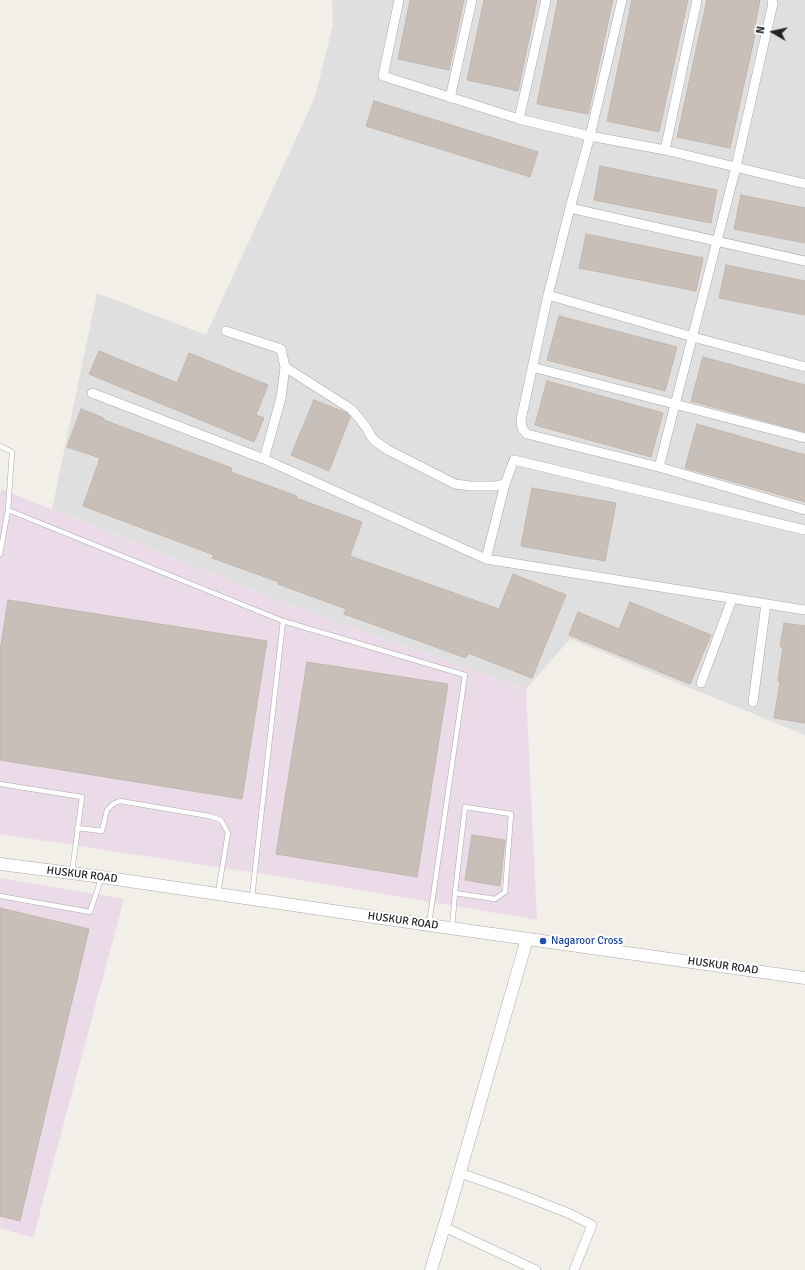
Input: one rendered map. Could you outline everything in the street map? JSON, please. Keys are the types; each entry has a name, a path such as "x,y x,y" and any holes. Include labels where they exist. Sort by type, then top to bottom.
{"street":[{"path":"399,0 383,76 519,119 590,136 665,150 805,184"},
{"path":"450,98 472,0"},
{"path":"519,119 546,0"},
{"path":"622,0 590,136 548,295 521,420 522,428 527,434 659,467 805,510"},
{"path":"665,150 697,0"},
{"path":"659,467 736,167 773,3 772,0"},
{"path":"570,208 805,262"},
{"path":"548,295 693,337 805,367"},
{"path":"226,331 281,349 285,367 281,398 264,459"},
{"path":"285,367 351,409 375,441 388,450 455,484 471,486 495,486 505,484"},
{"path":"532,367 805,438"},
{"path":"92,393 264,459 486,559 805,610"},
{"path":"486,559 505,484 514,460 805,530"},
{"path":"701,682 732,599"},
{"path":"753,702 766,604"},
{"name":"HUSKUR ROAD","path":"0,864 102,877 805,978"},
{"path":"431,1270 527,939"},
{"path":"460,1173 568,1213 592,1225 574,1270"},
{"path":"444,1227 536,1270"}],"lane":[{"path":"0,446 12,452 8,510 0,554"},
{"path":"8,510 283,621 465,675 429,925"},
{"path":"252,899 283,621"},
{"path":"0,784 82,797 71,873"},
{"path":"77,828 102,831 107,810 113,804 120,801 210,816 220,820 228,833 218,894"},
{"path":"452,928 455,893 465,807 511,814 504,892 495,899 455,893"},
{"path":"0,896 90,912 102,877"}],"shaded area":[{"path":"332,0 805,0 805,735 570,639 526,689 303,610 52,509 97,293 206,335 315,97 333,25"},
{"path":"1,489 303,610 526,689 537,920 270,875 0,834"},
{"path":"0,878 124,899 33,1238 0,1228"}],"building":[{"path":"410,0 464,0 449,70 398,59"},
{"path":"484,0 537,0 518,91 467,80"},
{"path":"558,0 613,0 588,114 537,104"},
{"path":"632,0 688,0 659,132 607,121"},
{"path":"707,0 760,0 753,35 755,35 730,148 677,137"},
{"path":"374,101 538,152 530,177 366,126"},
{"path":"600,166 717,190 711,223 594,200"},
{"path":"741,195 805,208 805,243 734,229"},
{"path":"586,234 703,258 696,291 579,268"},
{"path":"726,265 805,281 805,315 719,298"},
{"path":"559,316 677,347 665,391 547,360"},
{"path":"99,351 177,383 189,353 268,385 256,415 264,418 254,442 89,374"},
{"path":"703,357 805,385 805,432 691,401"},
{"path":"547,381 663,413 651,457 535,425"},
{"path":"314,400 347,413 350,417 329,471 291,455"},
{"path":"81,409 104,418 104,420 232,468 231,472 362,522 350,556 499,609 513,574 566,595 532,678 468,653 466,658 344,614 346,609 278,584 279,582 212,558 214,555 83,506 100,458 67,447"},
{"path":"697,424 805,455 805,502 685,468"},
{"path":"532,488 616,503 605,561 521,546"},
{"path":"8,600 267,641 242,799 0,760 0,651"},
{"path":"630,602 711,635 690,684 569,635 578,612 619,629"},
{"path":"784,623 805,626 805,723 774,718 780,682 778,681 783,647 780,647"},
{"path":"307,662 448,684 417,877 276,854"},
{"path":"472,835 505,840 500,886 465,880"},
{"path":"0,908 89,929 20,1221 0,1216"}],"place":[{"name":"Nagaroor Cross","path":"543,941"}]}
